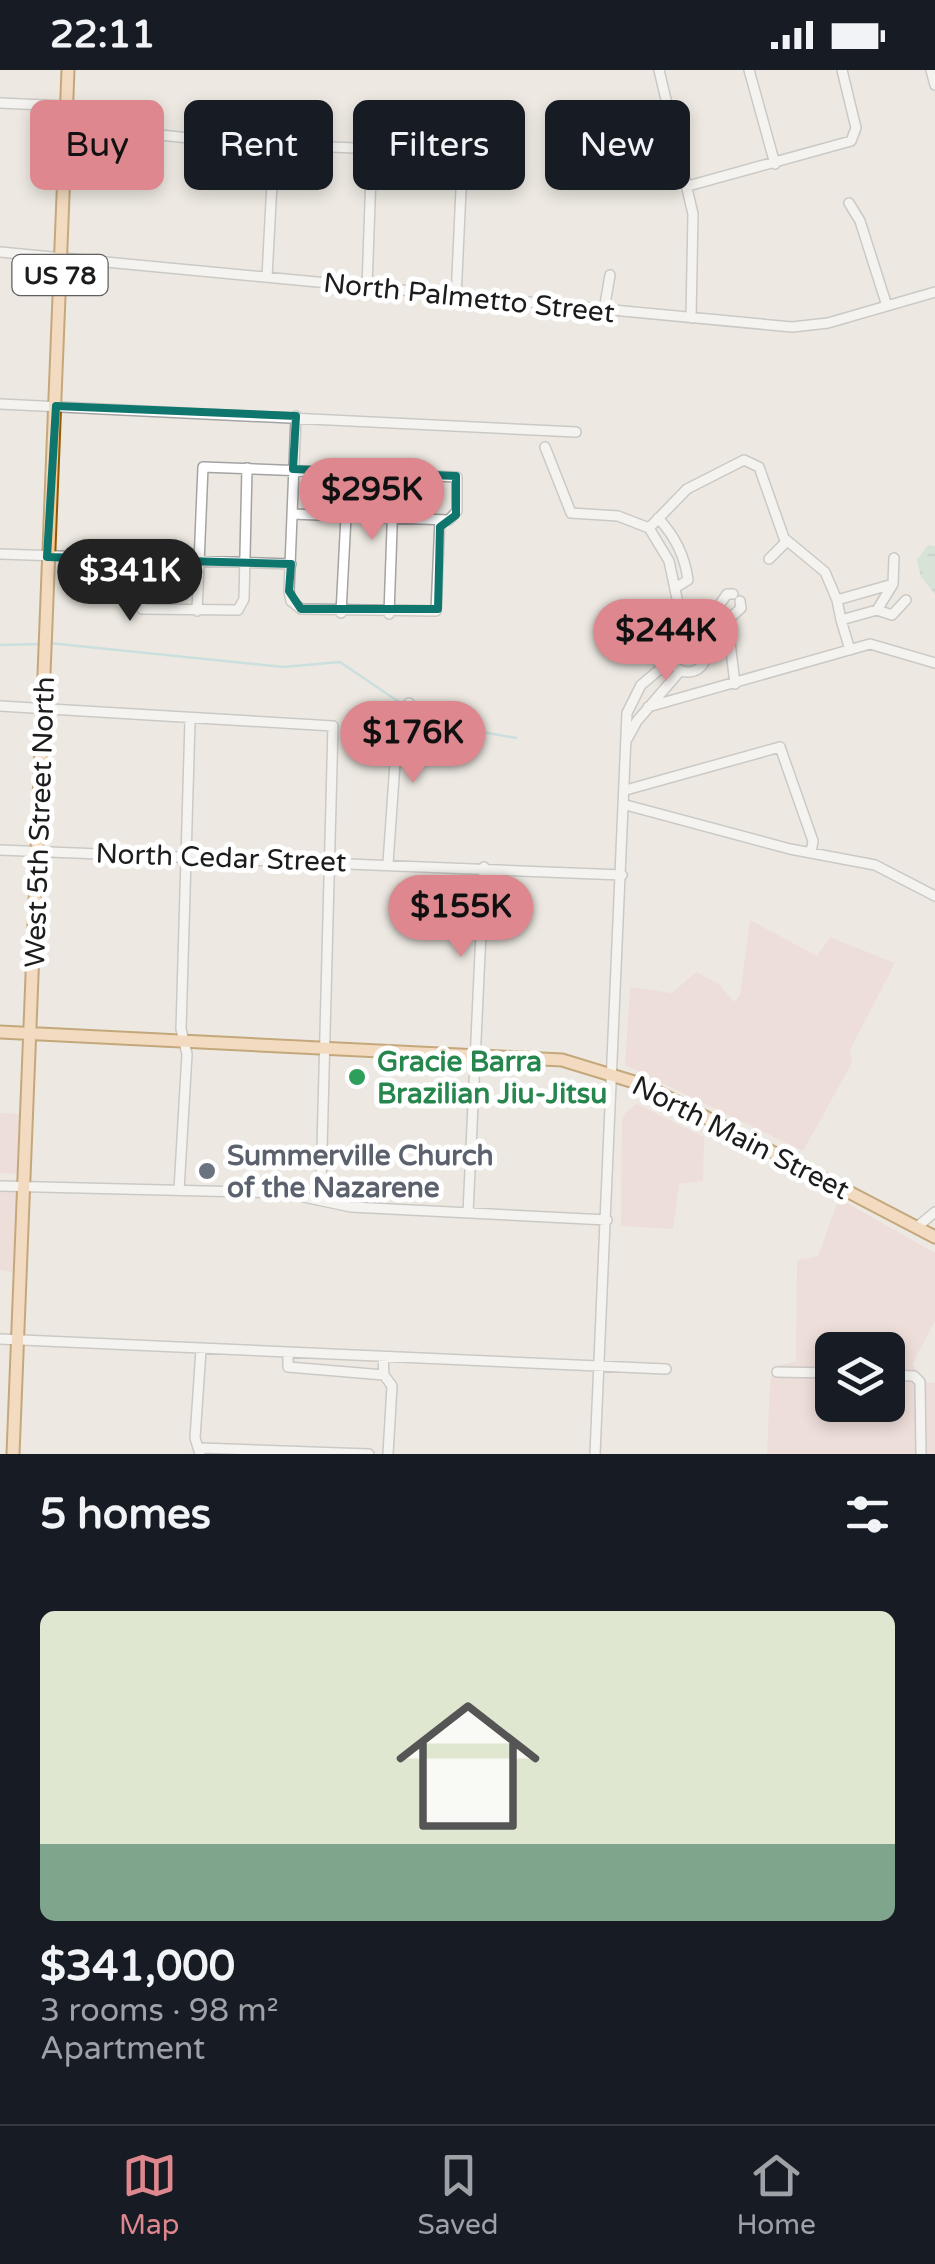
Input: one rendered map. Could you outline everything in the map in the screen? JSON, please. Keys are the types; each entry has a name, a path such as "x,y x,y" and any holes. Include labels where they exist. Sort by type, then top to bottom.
{"main road":[{"name":"West 5th Street North","path":"66,100 68,70"},
{"name":"West 5th Street North","path":"33,1034 41,709 63,190"},
{"name":"North Main Street","path":"0,1032 538,1057 613,1072 935,1237"},
{"name":"US 78","path":"14,1454 33,1034"}],"street":[{"path":"659,70 667,100"},
{"path":"749,70 775,164"},
{"path":"690,185 842,146 854,138 842,70"},
{"path":"931,70 935,86"},
{"path":"0,102 30,104"},
{"path":"267,277 272,190"},
{"path":"367,287 370,190"},
{"path":"456,298 462,190"},
{"path":"689,190 693,214 691,318"},
{"path":"849,203 860,220 887,306"},
{"name":"North Palmetto Street","path":"0,252 456,298 805,327 935,292"},
{"path":"604,310 610,275"},
{"path":"0,404 576,432"},
{"path":"296,416 291,564 292,601 301,610 423,614 438,609 440,520"},
{"path":"545,447 571,513 618,516 649,528 670,561 680,611 705,661 685,671 632,719"},
{"path":"649,528 687,489 750,460 759,467 787,541 825,572 850,650"},
{"path":"197,611 203,467 456,477 457,511 449,520 292,514"},
{"path":"139,558 142,609 238,610 242,606 248,468"},
{"path":"390,614 394,472"},
{"path":"341,613 346,516"},
{"path":"658,518 675,540 687,571 688,580 676,588"},
{"path":"768,560 787,541"},
{"path":"0,554 291,564"},
{"path":"877,610 893,584 894,558"},
{"path":"836,600 893,584"},
{"path":"596,1454 626,741 641,684 671,660 672,644 695,639 722,626 742,608 737,598 726,594 695,639"},
{"path":"842,620 877,610 892,615 906,600"},
{"path":"680,611 694,609 711,615 722,626 732,644 735,684"},
{"path":"648,707 870,644 935,663"},
{"path":"671,660 685,671 698,694"},
{"path":"388,863 398,735 409,704"},
{"path":"0,706 190,721 332,726 336,738 329,861 327,1049 321,1187 317,1200"},
{"path":"180,1190 190,721"},
{"path":"626,790 780,747 813,841 810,852"},
{"path":"626,806 876,865 935,896"},
{"name":"North Cedar Street","path":"0,850 622,874"},
{"path":"468,1213 484,866"},
{"path":"0,1186 285,1193 351,1207 606,1220"},
{"path":"916,1227 935,1212"},
{"path":"0,1339 666,1368"},
{"path":"201,1350 196,1438 200,1451 368,1454"},
{"path":"288,1354 288,1367 384,1375"},
{"path":"383,1358 384,1375 392,1386 388,1454"},
{"path":"777,1372 815,1373"},
{"path":"905,1376 914,1376 920,1382 921,1454"}],"highlighted area":[{"path":"56,406 296,416 293,469 456,476 456,515 440,527 438,609 301,609 289,591 291,564 47,557"}],"shaded area":[{"path":"750,920 817,956 830,937 895,963 850,1050 852,1063 803,1151 625,1065 630,987 672,993 696,972 719,984 734,1002 740,995"},
{"path":"637,1104 704,1137 703,1181 679,1184 673,1229 621,1226 622,1121 625,1113"},
{"path":"0,1113 22,1114 18,1174 0,1173"},
{"path":"0,1190 17,1191 13,1272 0,1270"},
{"path":"837,1203 847,1203 935,1253 935,1321 912,1365 927,1382 935,1383 935,1454 767,1454 770,1380 778,1365 796,1362 797,1260 818,1256"}],"green space":[{"path":"928,545 935,546 935,594 921,577 917,560"}],"waterway":[{"path":"49,643 283,667 340,662 405,706"},
{"path":"0,645 41,644"},
{"path":"412,710 449,726 516,738"}],"place":[{"name":"Gracie Barra Brazilian Jiu-Jitsu","path":"357,1077"},
{"name":"Summerville Church of the Nazarene","path":"207,1171"}]}
